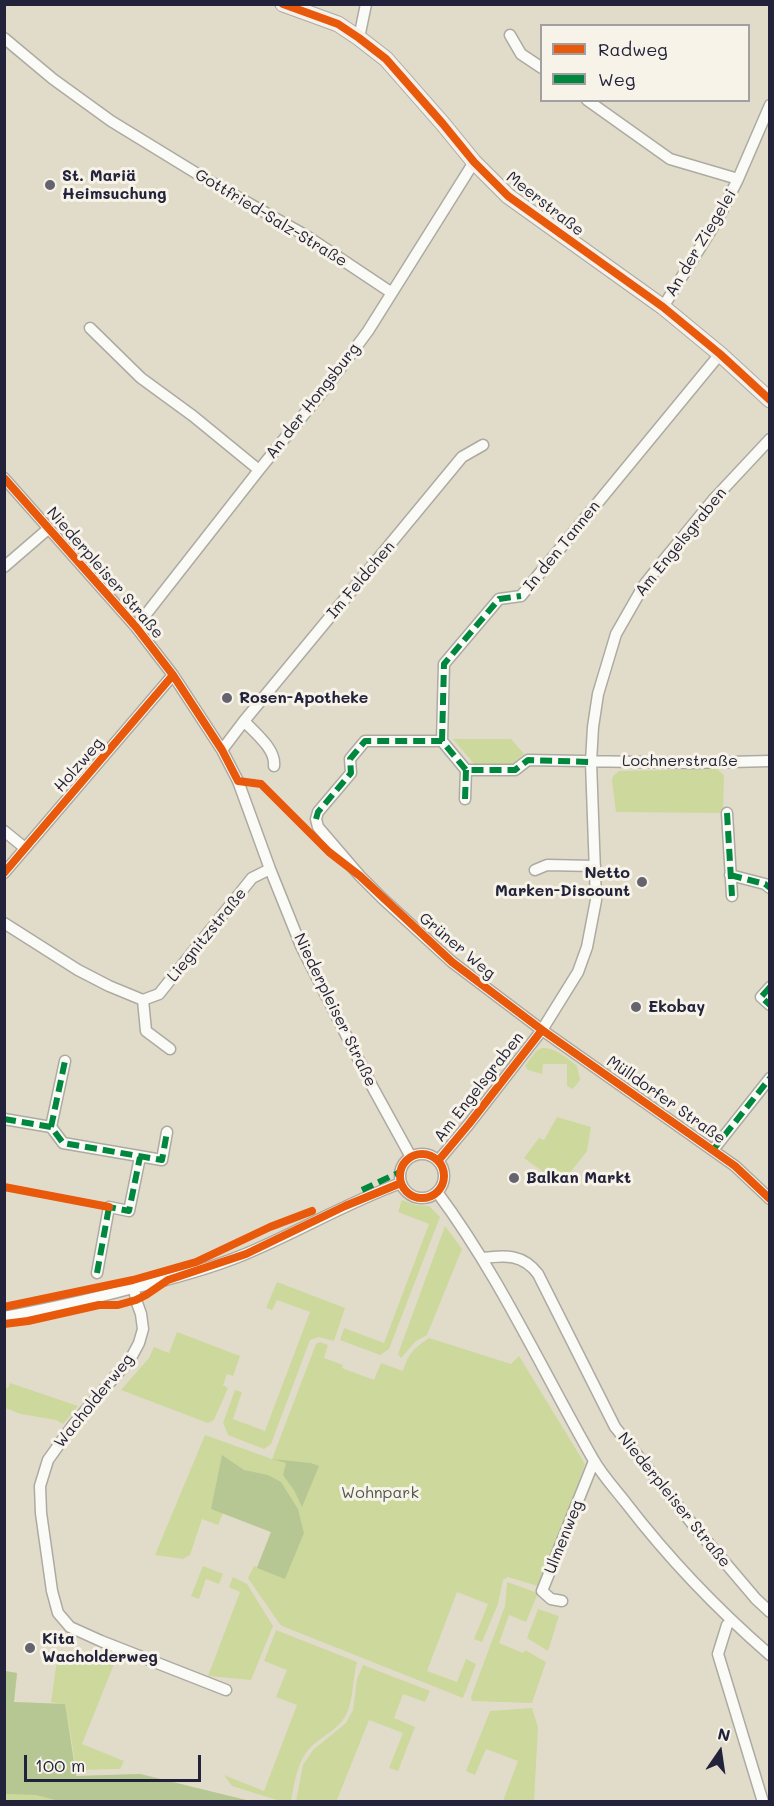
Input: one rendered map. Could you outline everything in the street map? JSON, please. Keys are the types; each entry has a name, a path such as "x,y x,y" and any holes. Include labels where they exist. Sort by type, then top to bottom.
{"street":[{"name":"Meerstraße","path":"284,4 338,24 386,59 474,162 508,196 663,307 720,354 770,400"},
{"path":"359,38 366,4"},
{"path":"510,35 521,54 540,67"},
{"name":"Gottfried-Salz-Straße","path":"4,38 53,79 119,127 305,235 392,293"},
{"name":"An der Ziegelei","path":"590,102 670,159 738,179"},
{"name":"An der Ziegelei","path":"663,307 718,219 770,105"},
{"name":"An der Hongsburg","path":"136,627 368,331 474,162"},
{"path":"90,328 141,378 193,416 259,470"},
{"name":"In den Tannen","path":"442,741 444,664 499,599 522,596 720,354"},
{"name":"Am Engelsgraben","path":"438,1161 542,1030 578,972 587,947 596,900 591,762 593,727 598,694 616,634 644,585 713,500 770,439"},
{"name":"Im Feldchen","path":"222,750 462,457 483,445"},
{"name":"Niederpleiser Straße","path":"4,478 136,627 173,675 222,750 238,781 301,946 411,1157"},
{"path":"4,567 48,529"},
{"name":"Holzweg","path":"4,873 173,675"},
{"path":"244,721 269,748 275,761 274,766"},
{"name":"Grüner Weg","path":"442,741 365,741 350,759 351,773 318,812 316,819 318,827 360,876 452,962 542,1030"},
{"path":"442,741 466,770 465,799"},
{"path":"466,770 515,771 528,760 591,762"},
{"name":"Lochnerstraße","path":"591,762 770,761"},
{"path":"727,813 732,897"},
{"path":"4,831 25,848"},
{"path":"535,870 547,865 595,866"},
{"name":"Liegnitzstraße","path":"143,1000 159,994 252,878 270,869"},
{"path":"730,875 765,884 770,888"},
{"path":"4,923 78,970 143,1000 146,1031 170,1049"},
{"path":"770,987 761,997 770,1005"},
{"name":"Mülldorfer Straße","path":"542,1030 735,1166 770,1199"},
{"path":"51,1127 65,1061"},
{"path":"713,1150 770,1078"},
{"path":"4,1119 51,1127 63,1143 162,1160 167,1132"},
{"path":"417,1155 432,1157 438,1161 443,1173 441,1187 437,1192 424,1198 409,1195 400,1183 402,1166 411,1157 417,1155"},
{"path":"97,1273 109,1207 129,1211 140,1157"},
{"path":"4,1317 168,1280 246,1254 345,1206 400,1183"},
{"path":"437,1192 483,1258 594,1461 650,1534 689,1578 731,1621 770,1655"},
{"name":"Niederpleiser Straße","path":"483,1258 509,1257 531,1264 615,1427 694,1526 756,1599 770,1612"},
{"name":"Wacholderweg","path":"134,1288 143,1329 139,1343 131,1359 73,1425 48,1460 40,1486 40,1513 52,1591 58,1613 70,1627 226,1690"},
{"name":"Ulmenweg","path":"562,1601 551,1599 542,1592 594,1461"},
{"path":"731,1621 727,1625 718,1654 763,1802"}],"green space":[{"path":"453,739 511,739 524,754 512,764 475,765"},
{"path":"717,769 724,775 723,813 616,812 612,781 613,776 619,771"},
{"path":"542,1048 556,1051 577,1066 580,1080 573,1089 567,1086 567,1064 543,1064 542,1074 528,1070 525,1066 536,1051"},
{"path":"557,1117 591,1127 587,1151 569,1174 557,1182 524,1158 539,1138 544,1140"},
{"path":"402,1200 415,1205 429,1206 440,1217 389,1349 380,1355 340,1340 344,1328 384,1343 429,1224 398,1212"},
{"path":"445,1226 462,1249 427,1335 416,1341 401,1358 398,1354"},
{"path":"277,1282 345,1308 334,1341 319,1337 310,1340 271,1444 264,1449 228,1435 223,1423 235,1390 242,1392 233,1419 265,1431 310,1312 277,1300 272,1310 266,1308"},
{"path":"177,1332 240,1356 233,1376 227,1374 223,1385 228,1388 214,1420 208,1423 121,1390 149,1358 154,1347 169,1353"},
{"name":"Wohnpark","path":"429,1338 511,1364 519,1356 585,1464 541,1587 508,1577 503,1580 498,1604 482,1642 474,1639 488,1604 457,1592 427,1671 457,1682 466,1659 476,1664 463,1698 282,1626 248,1578 254,1566 257,1567 271,1532 223,1513 218,1525 202,1519 190,1555 183,1559 155,1555 205,1435 272,1459 316,1344 320,1342 328,1345 324,1358 343,1365 342,1368 374,1380 381,1363 403,1371 412,1352"},
{"path":"10,1383 78,1406 63,1424 56,1420 21,1414 5,1408 5,1387 8,1388"},
{"path":"222,1455 244,1470 268,1475 281,1482 298,1509 304,1533 285,1579 257,1568 271,1532 211,1509"},
{"path":"272,1459 319,1466 302,1507 294,1490 283,1475 286,1463"},
{"path":"203,1566 223,1574 219,1584 206,1579 199,1599 191,1596"},
{"path":"233,1577 247,1584 273,1626 251,1680 208,1676 240,1592 229,1587"},
{"path":"507,1582 538,1593 526,1622 509,1615 499,1643 523,1653 525,1650 546,1662 532,1703 472,1701 471,1697 505,1606"},
{"path":"538,1609 559,1616 548,1651 527,1638"},
{"path":"276,1630 357,1662 351,1701 346,1715 303,1757 291,1801 280,1801 232,1786 224,1775 264,1791 297,1705 276,1697 287,1670 264,1661"},
{"path":"83,1652 114,1664 82,1744 124,1761 120,1769 76,1770 66,1703 76,1776 140,1774 250,1801 5,1802 5,1671 17,1673 14,1702 62,1704 51,1702 58,1653 79,1663"},
{"path":"363,1665 430,1691 425,1702 403,1694 394,1718 415,1727 398,1771 389,1768 403,1733 369,1720 337,1800 340,1801 296,1801 303,1765 313,1750 346,1723 353,1710 357,1679"},
{"path":"5,1671 17,1673 14,1702 65,1704 76,1776 140,1774 250,1801 63,1802 36,1795 5,1794"},
{"path":"532,1708 538,1727 534,1801 503,1801 518,1761 486,1749 475,1775 466,1771 490,1711"}],"marked path":[{"path":"442,741 444,664 499,599 521,596"},
{"path":"316,819 318,812 351,773 350,759 365,741 442,741 466,770 515,770 528,760 591,762"},
{"path":"465,799 466,770"},
{"path":"727,813 732,896"},
{"path":"730,875 765,884 770,888"},
{"path":"770,987 761,997 770,1005"},
{"path":"51,1127 65,1061"},
{"path":"713,1150 770,1078"},
{"path":"4,1119 51,1127 63,1143 162,1160 167,1132"},
{"path":"104,1206 129,1211 140,1157"},
{"path":"362,1190 400,1172"},
{"path":"97,1273 109,1207"}],"cycle path":[{"path":"283,4 338,24 386,59 474,162 508,196 663,307 720,354 770,400"},
{"path":"4,478 136,627 173,675 222,750 238,781 261,784 329,852 360,876 452,962 542,1030 735,1166 770,1199"},
{"path":"4,873 173,675"},
{"path":"438,1161 542,1030"},
{"path":"422,1154 437,1161 444,1176 437,1191 422,1198 407,1191 400,1176 407,1161 422,1154"},
{"path":"4,1324 136,1300 168,1280 246,1254 345,1206 401,1183"},
{"path":"4,1187 109,1207"},
{"path":"4,1307 133,1280 196,1262 270,1227 312,1211"}],"place":[{"name":"St. Mariä Heimsuchung","path":"50,185"},
{"name":"Rosen-Apotheke","path":"227,698"},
{"name":"Netto Marken-Discount","path":"642,882"},
{"name":"Ekobay","path":"636,1007"},
{"name":"Balkan Markt","path":"514,1178"},
{"name":"Kita Wacholderweg","path":"30,1648"}]}
